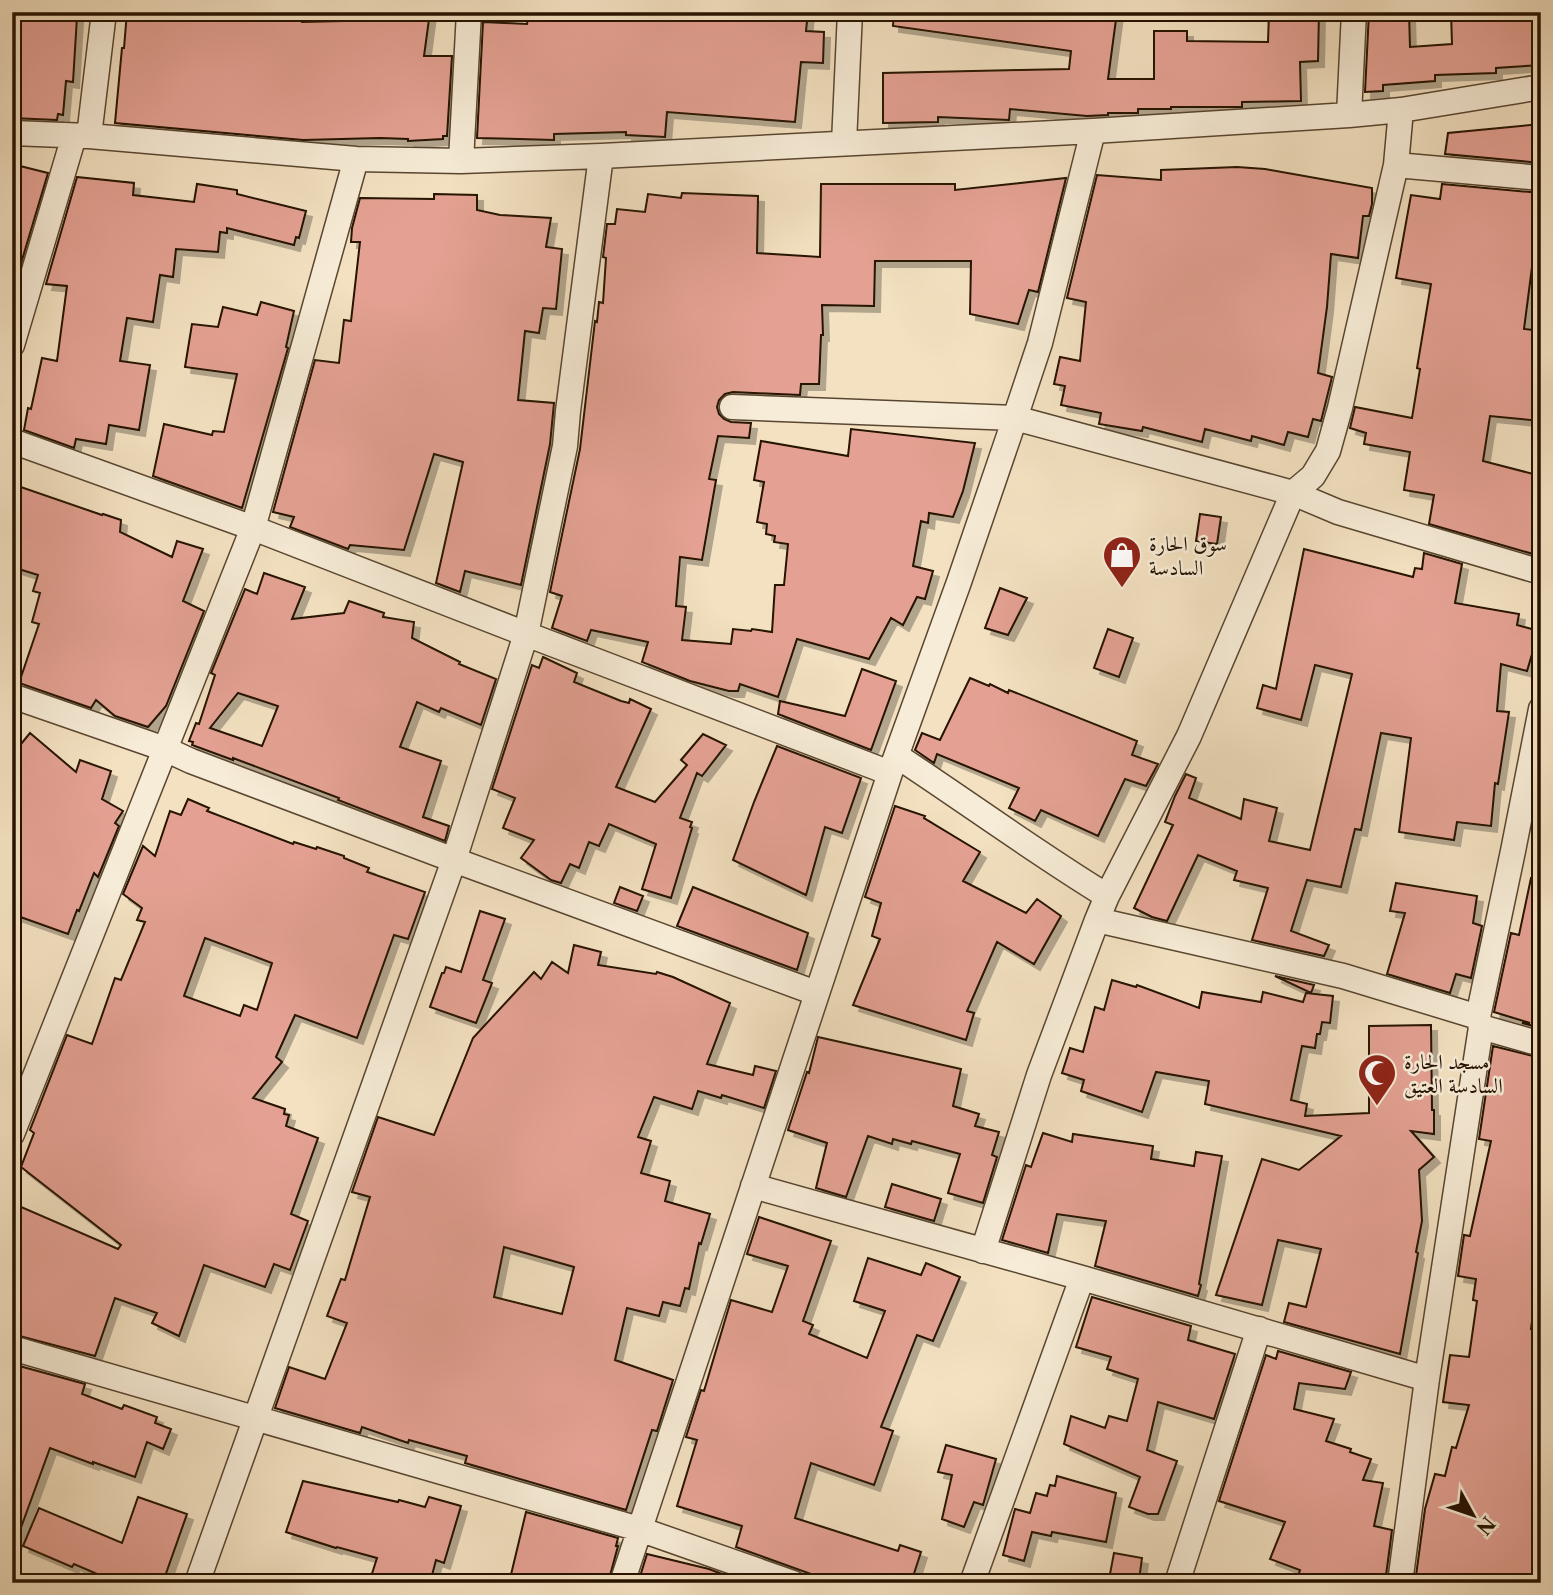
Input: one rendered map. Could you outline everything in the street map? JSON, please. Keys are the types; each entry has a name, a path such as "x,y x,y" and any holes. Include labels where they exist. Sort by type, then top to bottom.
{"street":[{"path":"12,345 81,136 104,12"},
{"path":"461,161 470,12"},
{"path":"844,143 850,12"},
{"path":"1349,115 1354,12"},
{"path":"12,133 81,136 356,159 461,161 1093,131 1349,115 1401,110 1541,87"},
{"path":"983,1251 1039,1075 1107,896 1189,736 1293,493 1313,476 1328,451 1396,164 1401,110"},
{"path":"622,1583 893,764 1040,342 1093,131"},
{"path":"197,1583 454,860 526,634 565,446 601,156"},
{"path":"12,1134 253,528 356,159"},
{"path":"1396,164 1541,178"},
{"path":"732,407 1015,418 1293,493 1338,512 1541,572"},
{"path":"12,441 253,528 526,634 893,764 1003,827 1048,860 1107,896"},
{"path":"12,696 164,749 454,860 816,993"},
{"path":"1400,1583 1479,1022 1541,709"},
{"path":"1097,920 1343,976 1541,1044"},
{"path":"752,1186 1082,1278 1427,1379"},
{"path":"972,1583 1082,1278"},
{"path":"1177,1583 1259,1329"},
{"path":"12,1348 639,1528 793,1583"}],"building":[{"path":"12,12 44,12 43,16 77,17 73,82 66,81 63,115 58,114 57,120 12,118"},
{"path":"127,12 210,12 210,17 302,22 343,21 344,12 430,12 424,56 452,56 447,136 443,136 443,139 408,141 380,138 303,140 115,123"},
{"path":"529,12 808,12 806,31 824,32 823,63 801,62 795,122 667,112 665,137 626,135 626,132 554,134 554,140 477,138 483,22 527,24"},
{"path":"894,12 1117,12 1108,79 1154,79 1154,31 1187,31 1187,41 1268,42 1269,12 1319,12 1318,61 1300,62 1301,101 1242,102 1242,107 1138,109 1138,113 1087,116 1010,109 1009,120 938,117 938,122 883,123 883,73 1069,69 1071,51 893,26"},
{"path":"1369,12 1409,12 1410,47 1452,44 1451,12 1541,12 1541,65 1496,68 1496,73 1435,75 1435,81 1383,85 1383,91 1365,92"},
{"path":"1541,124 1541,163 1445,154 1448,133"},
{"path":"12,164 48,173 16,280 12,280"},
{"path":"1237,167 1265,169 1372,188 1369,216 1363,216 1358,258 1331,254 1318,373 1332,377 1321,421 1313,419 1308,437 1288,432 1284,445 1252,436 1251,441 1205,429 1202,442 1143,427 1142,431 1099,424 1101,413 1061,405 1065,386 1054,384 1060,357 1080,361 1086,302 1067,298 1097,175 1161,180 1161,170"},
{"path":"77,177 134,183 133,195 194,202 197,184 237,190 237,194 306,211 299,238 296,237 294,245 227,228 227,233 220,232 218,252 176,249 173,277 160,275 153,322 127,318 120,361 150,365 139,430 109,425 106,444 76,439 74,448 24,430 42,358 57,361 67,286 46,284"},
{"path":"1066,178 1038,292 1029,290 1018,324 970,314 971,261 875,261 874,306 822,305 823,335 819,384 801,384 800,395 733,392 725,394 719,400 717,407 724,419 751,423 749,438 718,436 709,479 716,480 702,560 680,557 676,606 686,607 682,640 731,644 733,629 772,632 775,585 784,585 788,544 774,542 775,536 766,534 767,524 757,522 764,482 754,480 761,441 848,456 851,429 975,443 963,491 953,517 929,513 928,523 921,521 913,566 933,571 925,599 917,597 903,625 891,618 869,659 797,639 778,697 740,684 738,691 729,691 690,681 642,662 648,642 591,630 587,641 552,628 562,596 550,592 580,449 595,321 597,322 599,302 603,303 606,258 603,257 607,224 615,224 617,209 645,212 648,194 681,198 682,193 758,196 757,253 820,257 821,184 955,184 955,190"},
{"path":"1442,184 1541,193 1541,213 1524,329 1541,331 1541,421 1490,416 1483,461 1541,476 1540,556 1429,524 1434,495 1404,490 1410,452 1364,444 1366,433 1350,428 1355,407 1412,418 1431,284 1396,278 1411,195 1440,199"},
{"path":"434,194 477,195 477,210 500,215 551,218 546,247 562,249 556,309 543,308 539,333 525,331 518,400 554,403 550,444 521,585 465,571 460,592 436,583 463,462 434,454 404,550 350,545 348,549 290,527 294,517 273,512 315,360 339,363 344,320 351,321 360,242 351,242 352,228 360,198 434,199"},
{"path":"261,302 294,311 286,347 288,348 242,508 153,476 164,424 212,435 213,431 224,432 237,374 185,367 192,324 218,327 223,307 257,315"},
{"path":"12,484 121,520 120,532 172,557 177,541 203,549 183,601 204,611 166,706 148,727 115,716 96,700 91,708 19,683 39,624 32,622 40,593 33,591 38,575 12,567"},
{"path":"1200,514 1221,517 1217,544 1196,541"},
{"path":"1304,549 1413,577 1415,568 1422,569 1424,553 1462,564 1455,603 1519,614 1517,625 1539,631 1527,671 1501,664 1497,711 1509,712 1498,784 1495,783 1491,826 1457,822 1454,840 1399,832 1411,738 1381,733 1361,830 1355,829 1341,887 1307,880 1291,931 1329,945 1324,956 1252,940 1268,888 1234,880 1237,871 1198,855 1167,921 1134,908 1173,825 1165,822 1186,774 1196,778 1189,798 1241,819 1244,799 1277,808 1269,841 1310,850 1352,674 1315,665 1301,720 1257,708 1263,685 1276,689"},
{"path":"264,573 305,587 292,619 344,613 349,601 384,613 383,617 414,622 412,638 460,662 459,664 496,679 481,725 441,708 439,712 417,702 400,747 441,761 423,817 449,826 445,841 338,800 339,798 192,745 193,742 189,741 196,723 199,724 215,675 211,673 245,589 257,594","holes":["238,693 278,706 262,746 210,728"]},
{"path":"1000,588 1027,598 1008,635 985,628"},
{"path":"1108,629 1133,638 1119,677 1094,668"},
{"path":"543,657 577,673 574,682 621,701 629,703 630,699 651,709 616,787 655,802 687,765 681,760 703,734 726,745 702,776 697,773 680,818 692,822 692,828 671,898 642,889 656,844 609,824 599,846 589,842 579,868 570,864 561,883 551,880 521,858 534,840 503,828 515,798 492,789 532,665 539,668"},
{"path":"862,669 896,681 871,750 778,714 780,701 845,716"},
{"path":"970,678 1008,693 1009,690 1137,741 1132,755 1158,764 1146,786 1125,779 1098,836 1041,810 1035,821 1009,808 1019,788 937,754 934,763 915,750 922,733 940,740"},
{"path":"30,733 76,772 80,760 111,771 102,799 123,811 115,823 119,826 98,877 94,873 68,934 12,914 12,755"},
{"path":"777,746 861,778 842,833 825,827 806,895 733,860"},
{"path":"188,799 209,808 207,811 293,844 294,842 316,849 317,847 344,856 369,868 367,872 425,892 408,939 394,935 357,1038 295,1015 276,1057 282,1062 253,1098 285,1109 284,1114 289,1115 286,1126 318,1138 291,1214 308,1221 290,1270 274,1264 265,1287 204,1265 179,1336 152,1323 157,1313 115,1298 95,1356 12,1334 12,1203 118,1249 121,1245 21,1167 34,1133 30,1130 67,1035 92,1044 115,978 121,980 145,922 137,920 142,908 123,894 143,846 155,856 170,811 181,815","holes":["205,938 272,963 257,1010 244,1005 240,1016 184,996"]},
{"path":"895,806 925,816 924,818 980,852 963,881 1026,913 1037,899 1061,916 1034,964 997,942 967,1011 974,1013 966,1040 853,1005 880,939 872,936 881,903 865,897"},
{"path":"1531,878 1541,879 1541,1028 1494,1012 1511,933 1519,935"},
{"path":"1396,883 1477,896 1473,923 1482,926 1471,978 1456,974 1450,993 1387,974 1405,913 1390,911"},
{"path":"620,887 643,896 637,911 614,903"},
{"path":"693,887 808,933 797,970 677,926"},
{"path":"480,911 505,919 483,980 492,983 476,1023 430,1007 446,967 461,972"},
{"path":"574,945 601,952 598,965 656,974 657,972 730,1003 707,1064 753,1075 755,1066 776,1071 764,1108 722,1095 721,1098 698,1091 692,1109 654,1097 638,1137 651,1141 641,1173 670,1181 665,1201 710,1214 701,1244 699,1243 689,1289 685,1288 680,1306 663,1302 659,1316 627,1308 615,1360 673,1380 657,1431 652,1430 626,1510 465,1463 467,1456 409,1440 408,1443 362,1427 360,1433 275,1408 289,1367 325,1379 347,1323 327,1316 341,1279 345,1280 370,1197 352,1192 378,1117 434,1135 473,1038 534,972 541,979 552,962 568,973","holes":["504,1247 574,1267 562,1314 494,1297"]},
{"path":"1275,976 1314,985 1311,993"},
{"path":"1112,980 1136,987 1137,985 1199,1008 1202,992 1261,1002 1263,992 1303,1002 1306,993 1333,996 1330,1023 1322,1022 1315,1048 1302,1046 1291,1100 1307,1104 1305,1116 1369,1113 1369,1026 1431,1025 1434,1134 1411,1131 1434,1157 1419,1170 1422,1221 1400,1354 1284,1322 1289,1303 1306,1307 1321,1249 1278,1240 1262,1305 1216,1295 1262,1159 1299,1170 1341,1136 1205,1104 1209,1081 1156,1072 1142,1112 1081,1091 1084,1080 1062,1073 1070,1048 1083,1052 1095,1007 1104,1010"},
{"path":"818,1037 961,1069 953,1106 979,1114 975,1126 999,1132 992,1155 997,1157 983,1203 948,1193 960,1154 912,1141 911,1144 893,1139 892,1144 868,1136 846,1197 816,1188 827,1143 788,1130 807,1072 809,1073"},
{"path":"1493,1046 1541,1058 1541,1258 1531,1329 1541,1331 1541,1467 1534,1497 1541,1498 1541,1583 1415,1583 1425,1509 1435,1474 1445,1476 1452,1447 1456,1448 1469,1405 1443,1402 1450,1355 1469,1357 1477,1301 1473,1300 1476,1279 1458,1276 1464,1235 1470,1236 1491,1141 1479,1139"},
{"path":"1043,1133 1072,1142 1073,1134 1153,1146 1151,1159 1194,1166 1196,1152 1222,1156 1198,1296 1095,1266 1106,1221 1057,1214 1048,1253 1002,1240 1026,1165 1031,1167"},
{"path":"892,1184 941,1199 934,1221 885,1207"},
{"path":"759,1217 831,1241 803,1321 813,1325 809,1334 867,1358 885,1311 854,1301 868,1258 921,1275 926,1263 960,1277 933,1341 917,1335 881,1427 893,1431 874,1485 811,1463 795,1518 898,1551 900,1545 921,1552 911,1583 811,1583 814,1575 736,1547 742,1526 677,1506 697,1440 686,1437 701,1390 704,1391 731,1300 772,1312 788,1266 747,1254"},
{"path":"1092,1297 1191,1326 1188,1340 1235,1354 1214,1419 1158,1402 1147,1450 1177,1461 1158,1514 1148,1514 1129,1507 1140,1477 1064,1444 1071,1416 1105,1428 1109,1416 1127,1421 1138,1379 1107,1369 1111,1357 1076,1347"},
{"path":"1278,1351 1351,1372 1345,1389 1299,1383 1294,1409 1334,1419 1326,1441 1371,1459 1363,1480 1383,1483 1374,1526 1392,1530 1385,1583 1296,1583 1300,1570 1270,1559 1285,1522 1219,1501 1266,1355 1276,1359"},
{"path":"12,1364 85,1384 82,1394 122,1409 124,1405 157,1417 155,1423 171,1429 163,1449 147,1442 135,1477 50,1448 15,1544 12,1543"},
{"path":"946,1445 996,1459 983,1505 974,1502 964,1527 942,1519 952,1475 938,1472"},
{"path":"1057,1476 1116,1493 1106,1542 1052,1532 1051,1536 1032,1532 1024,1561 1003,1555 1015,1509 1030,1513 1036,1493 1047,1496 1050,1485 1055,1486"},
{"path":"303,1481 425,1507 429,1497 461,1506 444,1563 436,1560 430,1583 369,1583 377,1558 286,1532"},
{"path":"138,1497 187,1514 163,1582 138,1574 135,1583 118,1583 23,1546 39,1508 122,1543"},
{"path":"526,1512 618,1538 608,1583 509,1583"},
{"path":"1114,1553 1142,1558 1139,1580 1110,1574"},
{"path":"647,1554 709,1569 730,1577 730,1583 638,1583"}],"place":[{"name":"سوق الحارة السادسة","path":"1122,589"},
{"name":"مسجد الحارة السادسة العتيق","path":"1377,1107"}]}
